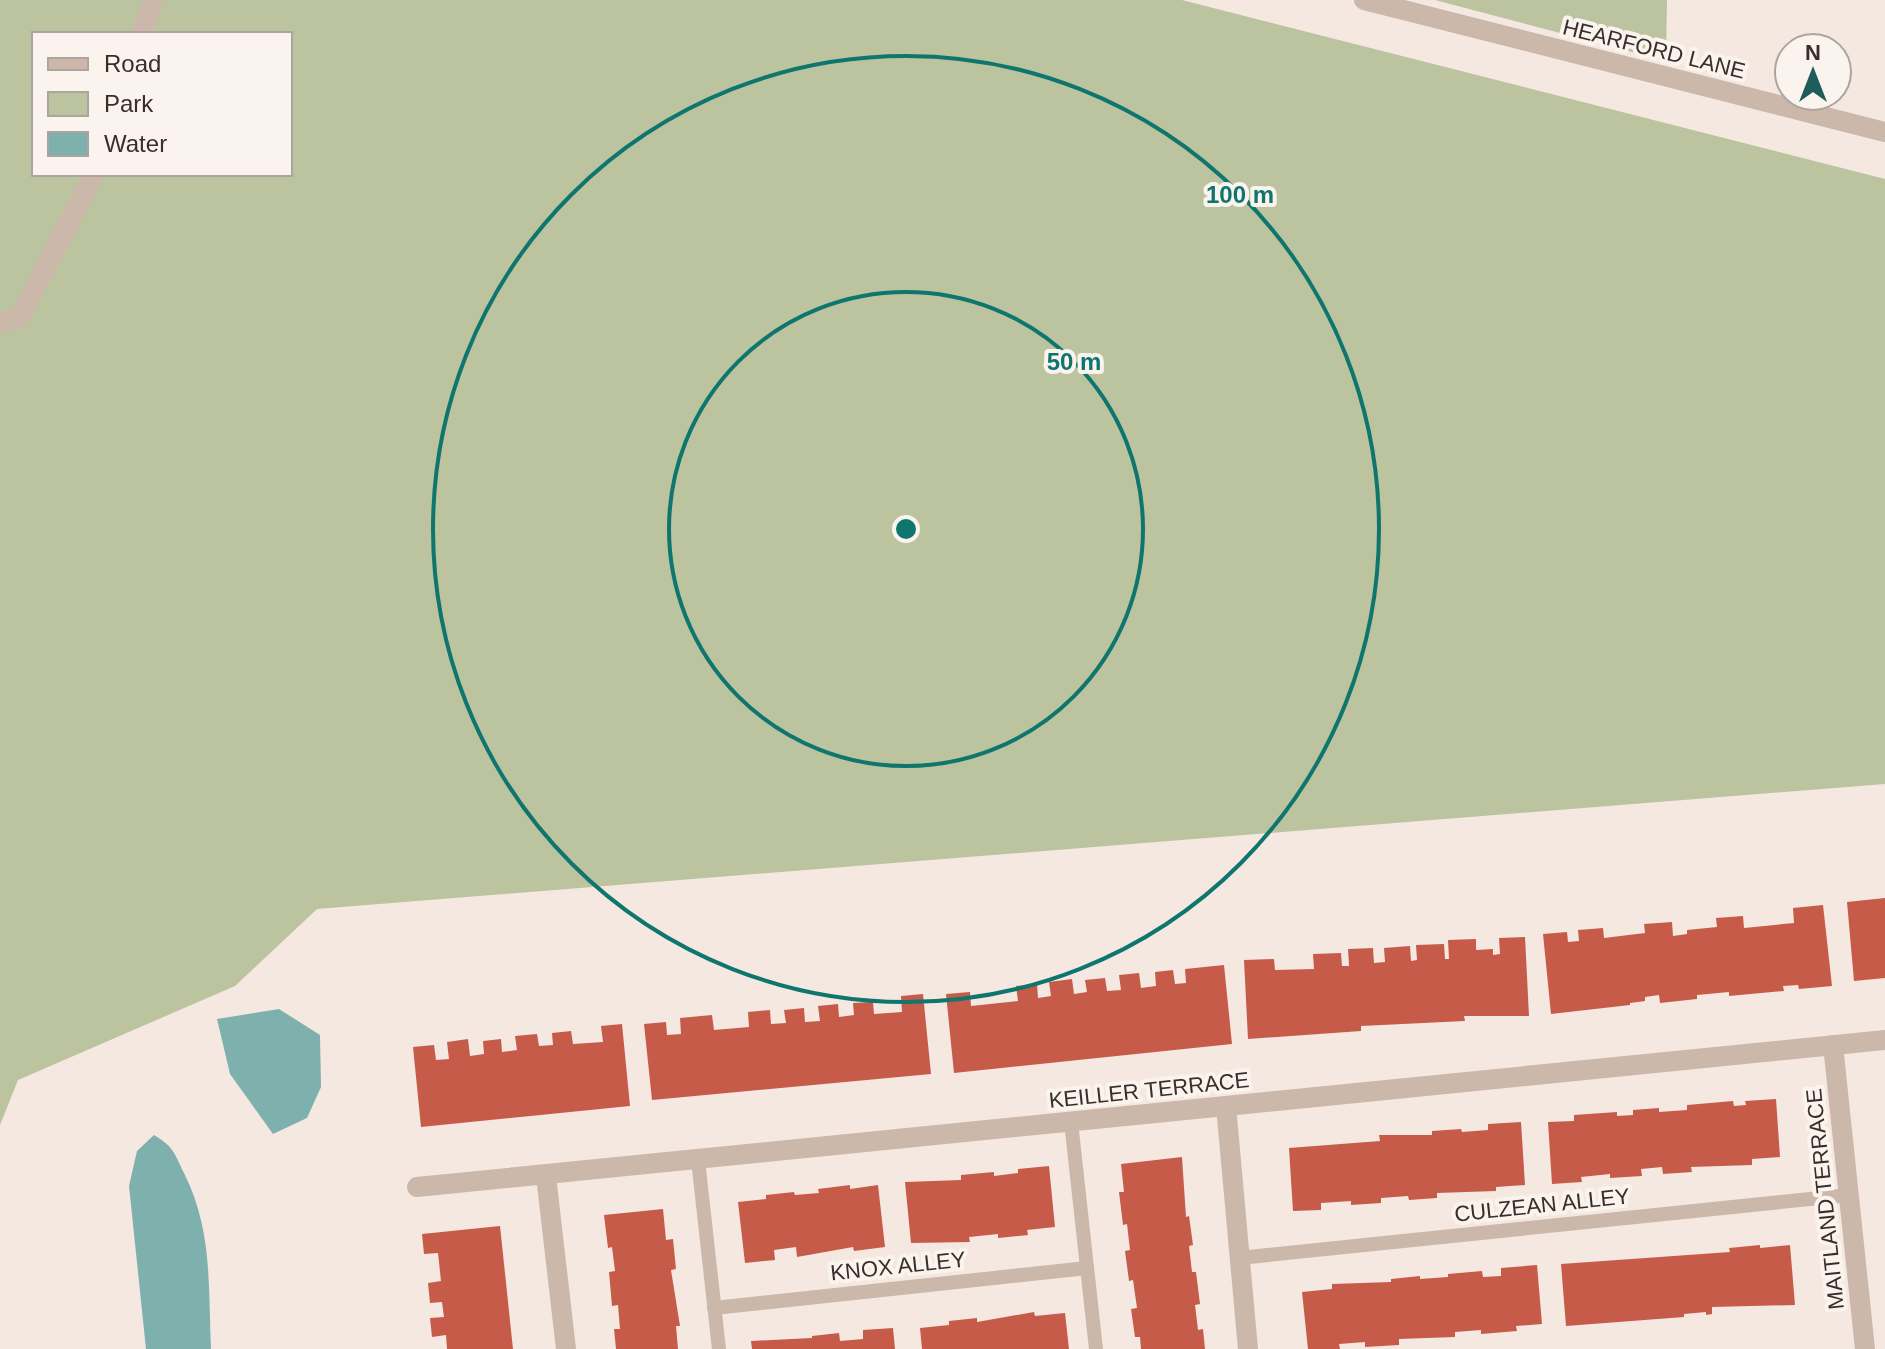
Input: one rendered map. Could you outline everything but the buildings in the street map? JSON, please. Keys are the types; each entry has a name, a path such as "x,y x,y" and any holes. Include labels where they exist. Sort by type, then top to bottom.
{"street":[{"path":"142,32 153,0"},
{"name":"HEARFORD LANE","path":"1364,0 1885,132"},
{"path":"0,323 20,317 93,176"},
{"name":"KEILLER TERRACE","path":"417,1187 1885,1040"},
{"name":"MAITLAND TERRACE","path":"1833,1045 1865,1349"},
{"path":"1226,1106 1248,1349"},
{"path":"546,1176 566,1349"}],"lane":[{"path":"1071,1122 1096,1349"},
{"path":"698,1160 719,1349"},
{"name":"CULZEAN ALLEY","path":"1239,1258 1849,1195"},
{"name":"KNOX ALLEY","path":"714,1308 1087,1268"}],"green space":[{"path":"0,0 1182,0 1885,179 1885,784 317,909 235,986 18,1080 0,1125"},
{"path":"1435,0 1667,0 1666,61"}],"water":[{"path":"279,1009 320,1035 321,1087 307,1118 273,1134 230,1074 217,1019"},
{"path":"154,1135 166,1143 175,1155 200,1216 209,1281 211,1349 146,1349 129,1186 137,1151"}]}
